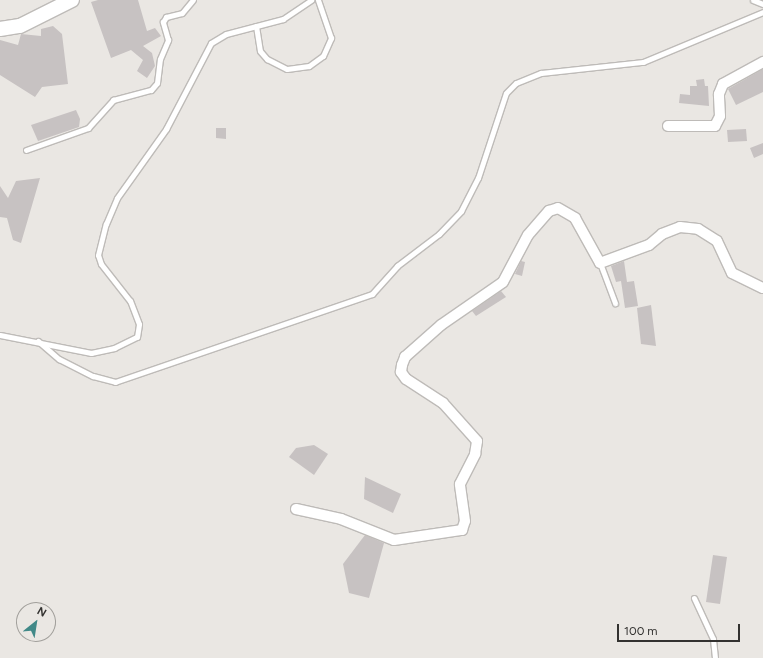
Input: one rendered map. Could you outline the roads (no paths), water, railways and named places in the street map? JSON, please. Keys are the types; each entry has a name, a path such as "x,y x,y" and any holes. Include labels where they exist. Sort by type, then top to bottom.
{"main road":[{"path":"0,29 20,26 72,0"}],"street":[{"path":"668,126 715,126 720,116 719,94 723,84 763,62"},
{"path":"296,509 341,519 394,540 462,530 466,521 460,484 475,454 477,441 443,403 403,375 401,368 405,356 458,311 503,282 528,235 549,211 558,208 575,218 600,263 649,245 662,234 690,227 717,241 732,273 763,288"}],"lane":[{"path":"26,150 88,128 113,100 151,90 157,83 160,59 168,40 163,22 166,17 182,13 193,0"},
{"path":"0,334 91,353 114,348 137,336 139,324 130,301 101,264 99,248 106,224 117,198 166,130 211,43 226,34 283,19 311,0"},
{"path":"256,26 260,51 267,59 287,69 309,66 324,56 330,38 318,0"},
{"path":"753,0 763,4"},
{"path":"38,341 59,358 93,376 115,382 372,294 406,258 439,234 461,211 478,178 506,93 516,83 541,73 643,62 763,12"},
{"path":"600,263 615,303"},
{"path":"694,598 714,639 716,658"}]}
